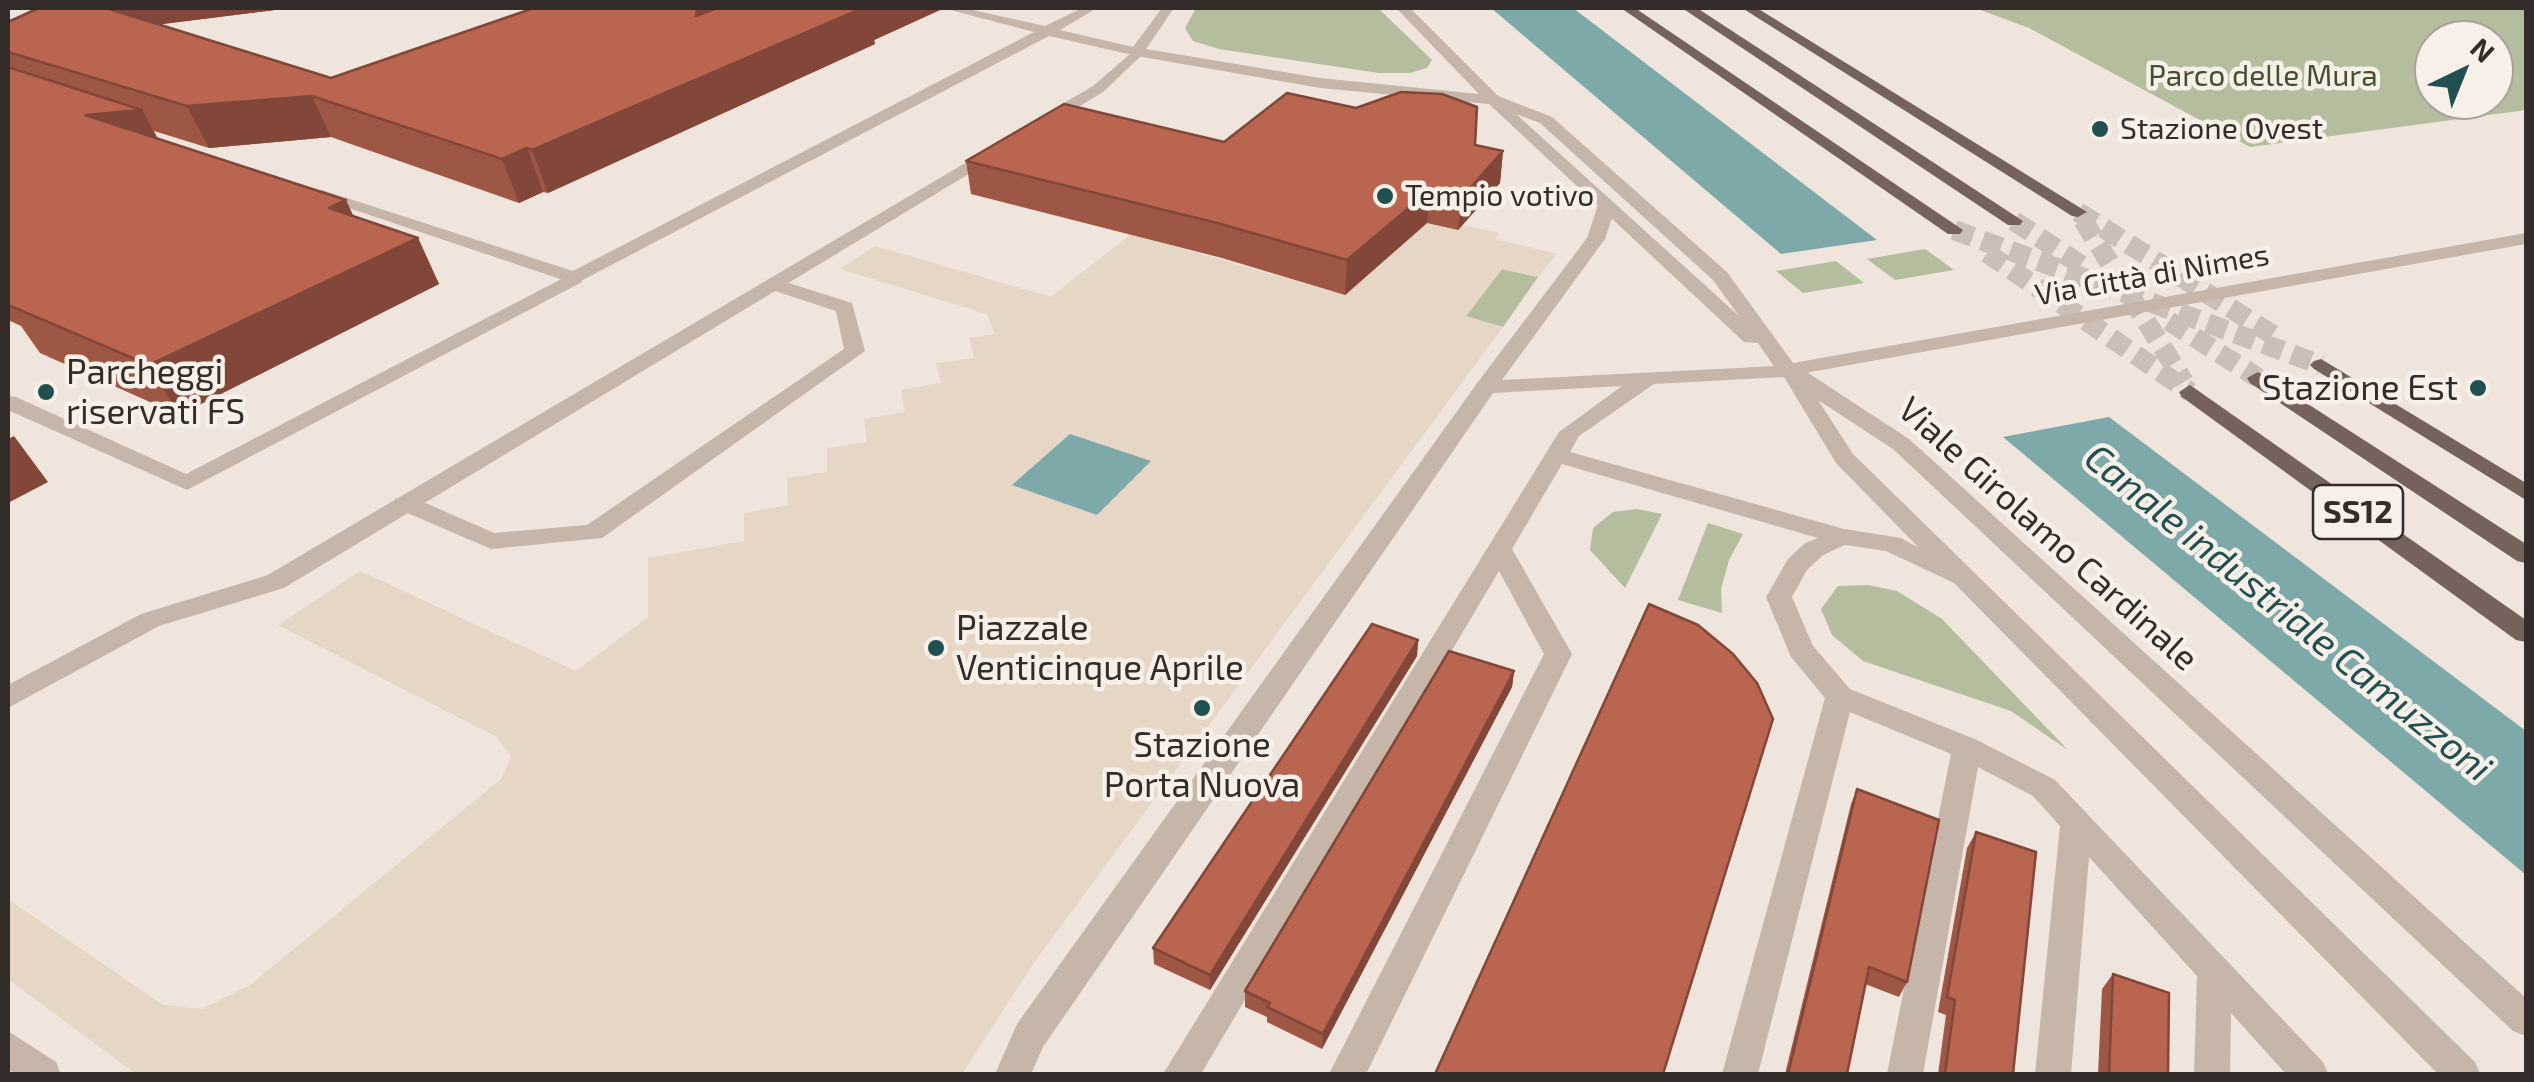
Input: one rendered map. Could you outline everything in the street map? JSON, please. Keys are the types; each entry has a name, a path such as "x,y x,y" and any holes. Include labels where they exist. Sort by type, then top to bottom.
{"main road":[{"path":"1627,8 1954,230"},
{"path":"1689,8 2014,221"},
{"path":"1748,8 2078,212"},
{"path":"2321,365 2526,493"},
{"path":"2258,378 2526,555"},
{"name":"SS12","path":"2190,392 2526,633"}],"street":[{"path":"950,8 1137,52 1336,86 1495,100 1546,120 1720,276 1788,370 1844,458 2462,1074"},
{"path":"8,402 188,483 1091,8"},
{"path":"1031,129 1098,89 1137,52 1168,8"},
{"path":"1404,8 1684,280 1788,370"},
{"path":"1031,10 1046,30"},
{"path":"8,698 150,620 276,582 1015,139"},
{"path":"290,185 574,278"},
{"path":"1013,1074 1030,1036 1486,387 1596,239 1608,205"},
{"name":"Via Città di Nimes","path":"1486,387 1788,370 2526,239"},
{"path":"404,504 491,541 593,532 855,350 845,307 772,284"},
{"name":"Viale Girolamo Cardinale","path":"1788,370 1901,444 2526,1020"},
{"path":"1180,1074 1570,432 1648,378"},
{"path":"1556,455 1843,537 1892,544 1970,584"},
{"path":"1843,537 1814,549 1796,565 1779,597 1800,650 1840,696 1967,748 2044,788 2310,1074"},
{"path":"1346,1074 1558,654 1499,549"},
{"path":"1740,1074 1840,696"},
{"path":"1905,1074 1967,748"},
{"path":"2054,1074 2076,822"},
{"path":"2212,1074 2214,971"},
{"path":"8,1048 43,1074"}],"green space":[{"path":"1196,8 1378,8 1432,60 1427,68 1410,73 1379,73 1219,49 1193,41 1185,28"},
{"name":"Parco delle Mura","path":"1975,8 2526,8 2526,110 2514,112 2514,20 2414,20 2414,120 2451,120 2250,147 2029,28"},
{"path":"1925,249 1954,270 1895,280 1867,259"},
{"path":"1836,261 1864,283 1803,293 1776,271"},
{"path":"1502,269 1538,277 1503,327 1465,317"},
{"path":"1637,509 1662,514 1625,588 1590,550 1593,528 1613,512"},
{"path":"1708,523 1743,534 1729,560 1721,589 1722,613 1678,600"},
{"path":"1868,585 1897,591 1942,619 2068,750 2011,711 1863,661 1832,635 1821,609 1838,586"}],"shaded area":[{"name":"Piazzale Venticinque Aprile","path":"1433,218 1499,233 1495,239 1557,254 1538,277 1502,269 1466,316 1503,327 1035,961 962,1074 136,1074 8,979 8,899 163,1005 202,1009 250,985 501,779 511,757 497,737 278,625 360,571 576,671 648,617 648,558 744,541 744,513 788,505 787,478 827,472 827,448 867,442 864,419 905,412 901,390 941,383 936,363 974,358 969,338 995,334 987,314 840,269 875,246 1051,297 1131,234 1345,295"}],"water":[{"path":"1491,8 1573,8 1877,240 1781,254"},
{"name":"Canale industriale Camuzzoni","path":"2109,417 2526,731 2526,875 2003,437"},
{"path":"1070,434 1151,461 1097,515 1012,485"}],"building":[{"path":"39,8 106,8 331,78 534,8 697,8 696,16 717,8 863,8 532,150 527,148 502,159 312,96 187,106 8,52 8,22"},
{"path":"8,67 142,110 85,115 346,200 329,208 418,238 149,365 8,305"},
{"path":"1401,92 1442,94 1477,107 1475,145 1503,151 1462,197 1430,190 1347,260 1221,224 966,161 1064,104 1224,142 1287,93 1356,108"},
{"path":"1649,604 1698,625 1733,654 1757,683 1773,719 1663,1074 1435,1074"},
{"path":"1372,624 1418,640 1210,975 1153,948"},
{"path":"1449,651 1514,671 1323,1034 1267,1007 1270,1003 1245,991"},
{"path":"1857,789 1939,820 1907,982 1869,967 1847,1074 1788,1074"},
{"path":"1976,832 2036,852 2013,1074 1945,1074 1955,1000 1947,997"},
{"path":"2113,974 2169,993 2168,1074 2109,1074"}],"tunnel":[{"path":"2078,212 2281,340"},
{"path":"2083,220 2129,295"},
{"path":"2014,221 2089,270"},
{"path":"1954,230 2129,295"},
{"path":"1987,253 2190,392"},
{"path":"2129,295 2321,365"},
{"path":"2129,295 2184,382"},
{"path":"2169,321 2258,378"}],"place":[{"name":"Stazione Ovest","path":"2100,129"},
{"name":"Tempio votivo","path":"1385,196"},
{"name":"Stazione Est","path":"2478,388"},
{"name":"Parcheggi riservati FS","path":"46,392"},
{"name":"Piazzale Venticinque Aprile","path":"936,648"},
{"name":"Stazione Porta Nuova","path":"1202,708"}]}
